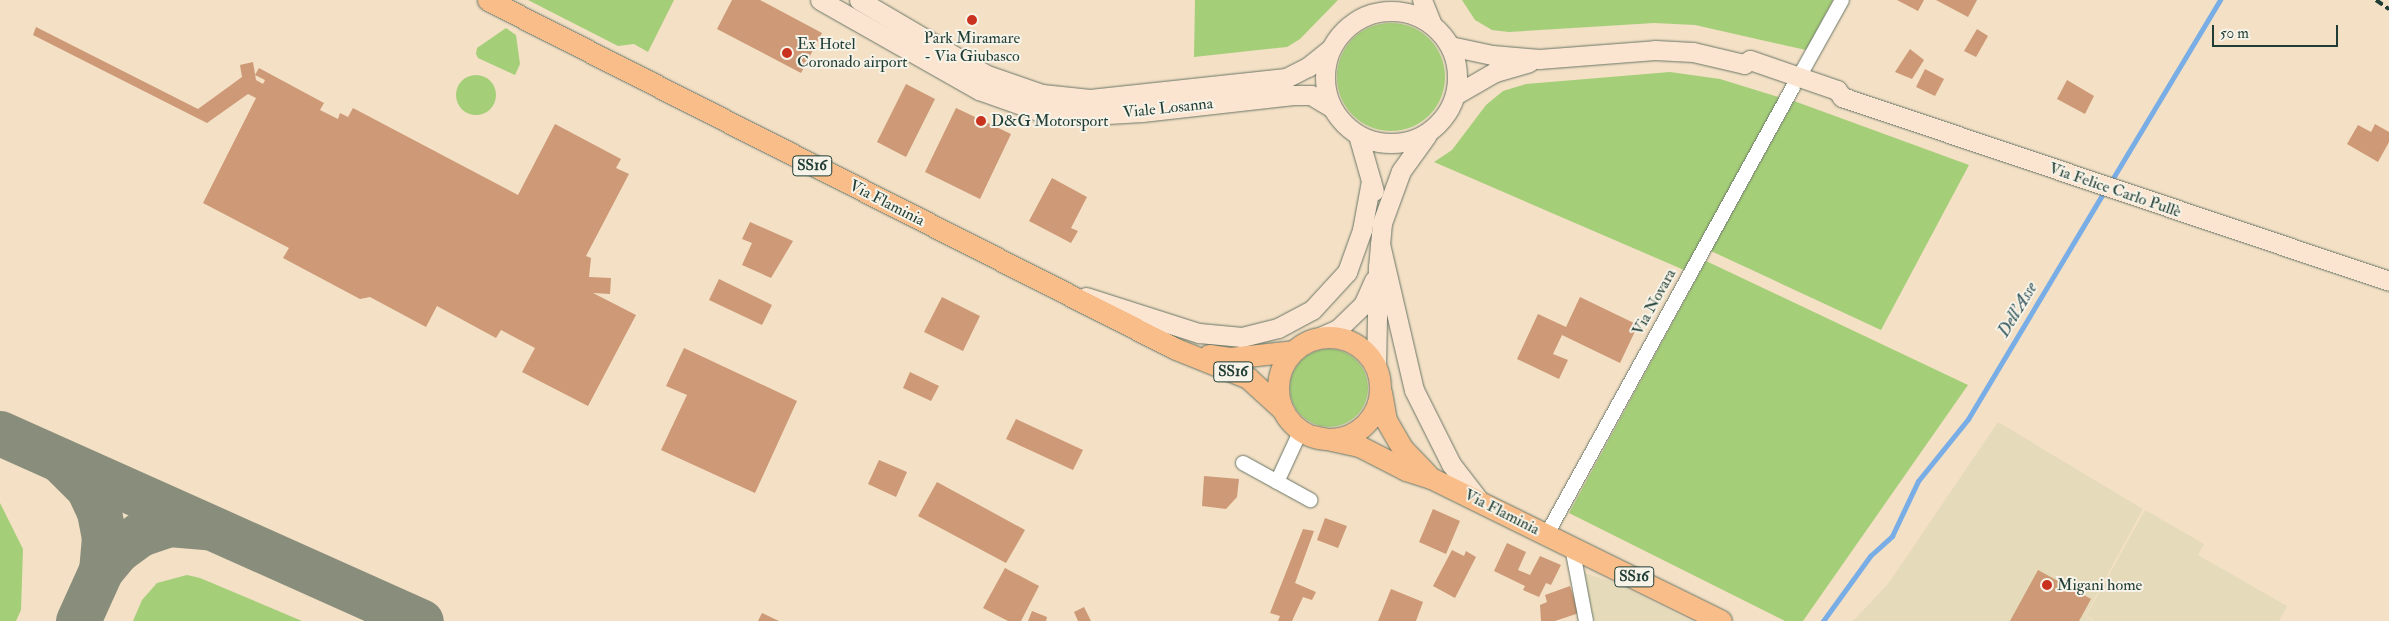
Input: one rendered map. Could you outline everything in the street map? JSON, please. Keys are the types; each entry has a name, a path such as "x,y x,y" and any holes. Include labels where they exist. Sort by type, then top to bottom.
{"main road":[{"name":"Via Flaminia","path":"488,0 1176,349 1248,378 1282,409"},
{"name":"Viale Losanna","path":"820,0 979,90 1038,111 1090,115 1134,113 1293,95 1310,95 1331,107"},
{"name":"Viale Losanna","path":"859,0 987,75 1052,95 1090,99 1286,78 1308,67 1330,49"},
{"path":"1374,0 1358,19 1342,32 1330,49 1324,84 1331,107 1338,118 1358,135 1380,143 1398,143 1415,139 1435,127"},
{"path":"1422,0 1432,25"},
{"path":"1293,351 1279,374 1278,392 1282,409 1307,433 1334,438 1362,426 1378,401 1378,267 1382,223 1408,158 1435,127 1455,95 1457,70 1450,46 1432,25 1421,18 1396,11 1383,11 1358,19"},
{"name":"Via Felice Carlo Pullè","path":"1450,46 1492,55 1539,59 1655,50 1693,52 1744,64 1750,60 1796,82 1837,90 1842,97 2107,188 2389,281"},
{"name":"Via Felice Carlo Pullè","path":"1455,95 1495,72 1539,59"},
{"path":"1358,135 1368,163 1382,223"},
{"path":"1060,290 1138,311 1199,333 1242,337 1278,328 1312,310 1347,272 1362,230 1371,181"},
{"path":"1380,244 1414,390 1451,464 1478,499"},
{"path":"1176,349 1230,358 1293,351 1338,329 1362,304 1372,288 1378,267"},
{"path":"1320,337 1340,338 1358,346 1378,375"},
{"name":"Via Flaminia","path":"1378,375 1386,420 1402,449 1431,478"},
{"name":"Via Flaminia","path":"1307,433 1359,446 1406,470 1431,478 1478,499 1722,621"}],"street":[{"name":"Via Novara","path":"1546,534 1842,0"},
{"path":"1277,482 1307,433"},
{"path":"1243,463 1310,500"},
{"path":"1572,547 1586,621"}],"shaded area":[{"path":"1998,422 2143,509 2085,616 2093,621 1853,621 1888,584"},
{"path":"2145,510 2204,544 2198,555 2287,606 2279,621 2095,621 2086,616"},
{"path":"1581,572 1613,582 1691,621 1594,621"}],"green space":[{"path":"528,0 674,0 648,52 634,44 618,46"},
{"path":"1195,0 1338,0 1300,39 1287,47 1194,57"},
{"path":"1462,0 1833,0 1806,50 1695,25 1654,23 1509,32 1492,30 1475,20"},
{"path":"1391,23 1412,27 1429,39 1441,56 1445,77 1441,98 1429,115 1412,127 1391,131 1370,127 1353,115 1341,98 1337,77 1341,56 1353,39 1370,27"},
{"path":"506,28 516,35 520,64 515,75 478,58 476,54 477,48"},
{"path":"1670,72 1720,79 1782,98 1684,270 1434,162 1452,150 1486,105 1503,91 1526,84"},
{"path":"476,75 487,78 493,84 496,95 493,106 487,112 476,115 465,112 459,106 456,95 459,84 465,78"},
{"path":"1794,101 1969,165 1881,330 1711,251"},
{"path":"1706,261 1968,385 1803,621 1785,621 1569,513"},
{"path":"1329,349 1344,352 1357,360 1365,373 1368,388 1365,403 1357,416 1344,424 1329,427 1314,424 1301,416 1293,403 1290,388 1293,373 1301,360 1314,352"},
{"path":"0,503 23,549 21,610 16,621 0,621"},
{"path":"187,575 200,578 302,621 133,621 142,600 157,583"}],"building":[{"name":"Ex Hotel Coronado airport","path":"732,0 760,0 822,33 801,73 717,29"},
{"path":"1897,0 1924,0 1918,11"},
{"path":"1936,0 1977,0 1968,17"},
{"path":"36,27 198,109 242,77 240,65 253,62 255,75 259,68 324,103 320,110 338,119 340,113 348,117 353,108 518,195 555,124 621,159 616,168 629,174 586,256 591,258 589,277 611,278 610,294 593,293 636,315 588,406 522,372 535,348 501,330 496,338 437,306 426,327 370,297 360,299 283,258 289,248 203,203 256,98 248,94 207,123 33,35","holes":["255,75 265,80 263,84 256,80"]},
{"path":"1977,29 1988,36 1976,57 1964,51"},
{"path":"1910,49 1924,60 1912,79 1895,72"},
{"path":"1925,69 1944,79 1935,96 1916,87"},
{"path":"2067,80 2094,96 2085,114 2057,99"},
{"path":"906,84 935,99 906,157 877,142"},
{"path":"956,108 1011,134 980,199 925,172"},
{"path":"2375,124 2389,132 2389,142 2378,162 2347,144 2358,125 2371,132"},
{"path":"1052,178 1087,197 1071,228 1078,231 1071,243 1029,221"},
{"path":"750,222 793,241 771,278 742,265 752,243 742,239"},
{"path":"719,279 772,305 762,325 709,300"},
{"path":"942,297 980,316 963,351 924,332"},
{"path":"1580,297 1638,325 1620,363 1562,335 1553,354 1568,360 1559,379 1517,359 1538,314 1566,327"},
{"path":"684,348 797,401 755,493 661,450 687,395 666,386"},
{"path":"910,372 939,386 931,401 903,388"},
{"path":"1016,419 1083,450 1073,470 1006,439"},
{"path":"879,460 907,472 896,497 868,484"},
{"path":"1204,476 1239,479 1237,497 1226,509 1202,506"},
{"path":"937,482 1025,530 1006,563 918,516"},
{"path":"1433,509 1460,521 1446,554 1419,542"},
{"path":"1325,518 1347,526 1338,548 1317,540"},
{"path":"1303,529 1314,531 1295,583 1316,592 1312,600 1303,597 1292,621 1278,621 1280,616 1270,613"},
{"path":"1507,543 1526,552 1518,570 1530,575 1540,556 1561,565 1551,585 1546,583 1539,597 1523,590 1525,586 1494,571"},
{"path":"1452,550 1464,556 1466,551 1476,557 1455,598 1433,586"},
{"path":"1005,568 1039,586 1021,621 1008,621 983,608"},
{"name":"Migani home","path":"2038,570 2091,599 2079,621 2010,621"},
{"path":"1570,586 1579,613 1555,621 1541,621 1540,605 1547,602 1545,595"},
{"path":"1391,589 1423,602 1416,621 1378,621"},
{"path":"1084,607 1091,621 1078,621 1074,612"},
{"path":"1032,611 1047,617 1046,621 1028,621"},
{"path":"762,613 779,621 758,621"}],"waterway":[{"name":"Dell'Asse","path":"2110,183 2220,0"},
{"name":"Dell'Asse","path":"1823,621 1870,556 1892,536 1918,481 1968,419 2105,190"}],"taxiway":[{"path":"0,433 421,621"},
{"path":"62,462 88,488 99,512 104,537 101,570 78,621"},
{"path":"101,570 118,550 140,534 169,524 205,527"}],"railway":[{"path":"2376,0 2389,9"}],"place":[{"name":"Park Miramare - Via Giubasco","path":"972,20"},
{"name":"Ex Hotel Coronado airport","path":"787,53"},
{"name":"D&G Motorsport","path":"981,121"},
{"name":"Migani home","path":"2047,585"}]}
